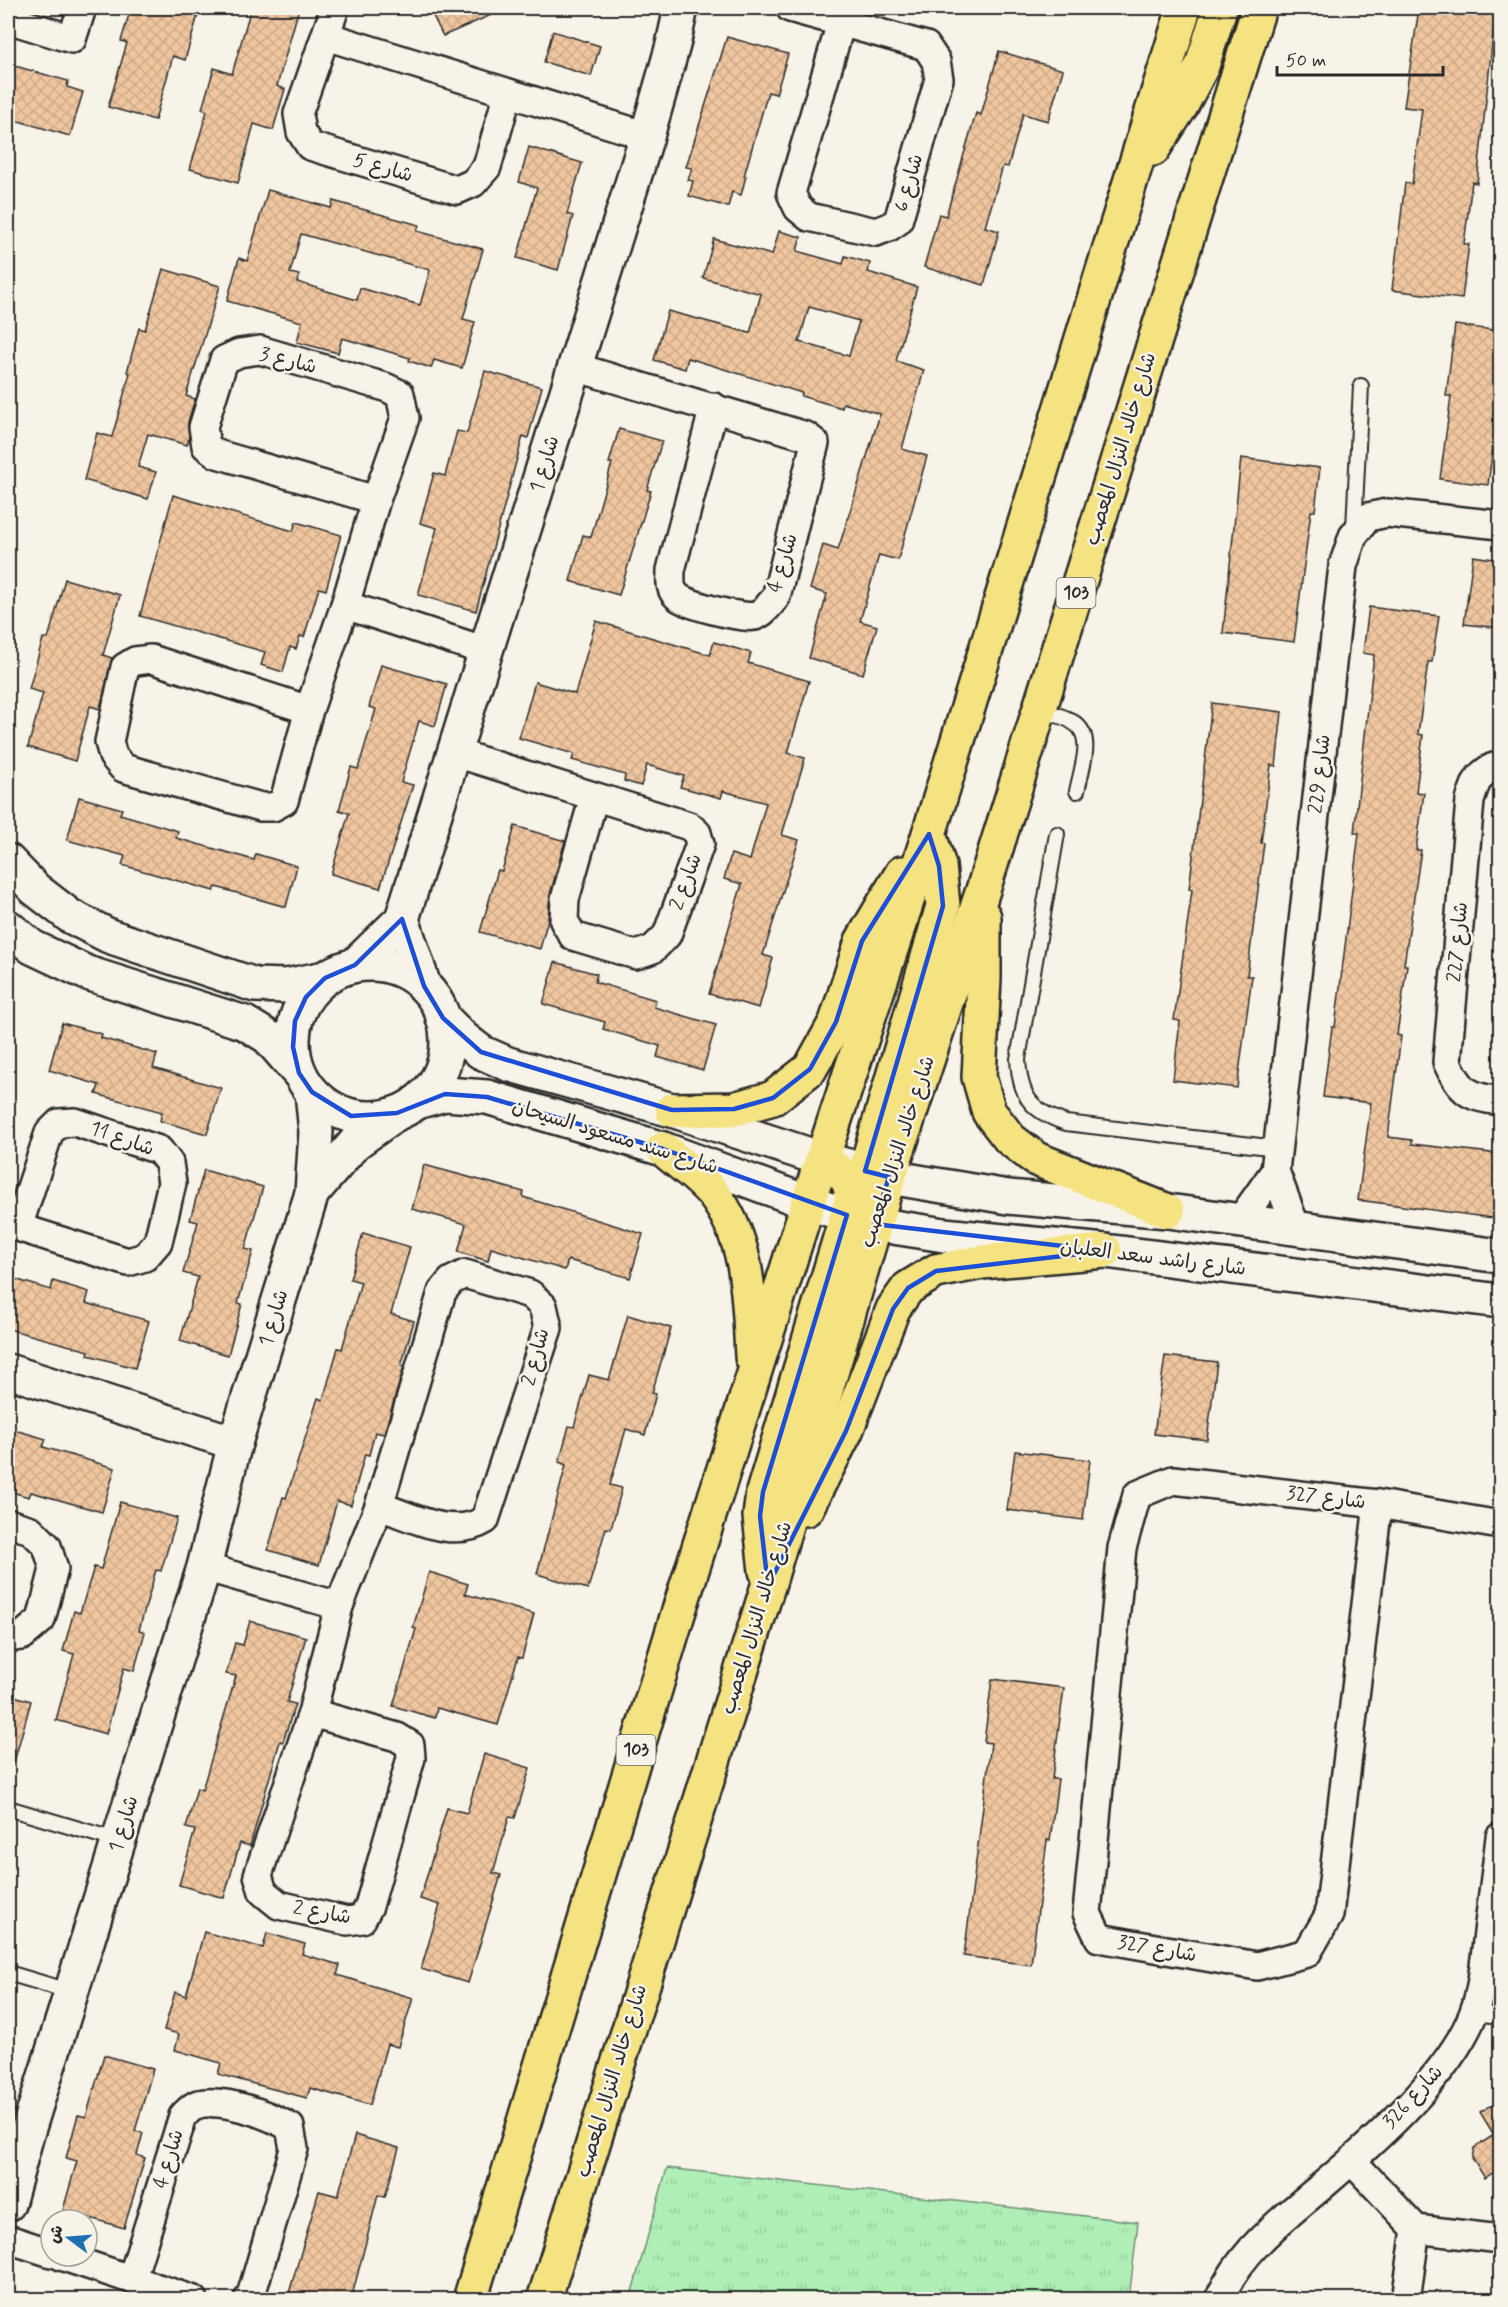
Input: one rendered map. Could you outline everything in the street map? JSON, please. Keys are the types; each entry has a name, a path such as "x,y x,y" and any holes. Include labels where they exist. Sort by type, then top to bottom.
{"main road":[{"name":"شارع 1","path":"355,965 402,919 456,753 647,136 681,8"},
{"name":"103","path":"470,2300 677,1617 822,1159 929,834 1184,8"},
{"path":"1130,184 1180,106 1202,66 1220,8"},
{"name":"شارع خالد النزال المعصب","path":"544,2300 768,1586 860,1219 983,890 1258,15"},
{"path":"672,1110 734,1109 773,1098 810,1069 836,1022 862,941 897,881 929,834"},
{"path":"877,1174 943,906 939,866 929,834"},
{"path":"8,861 34,889 70,916 109,936 255,985 286,986 325,978 355,965 380,964 404,972 424,986"},
{"path":"983,890 984,978 979,1077 989,1112 1010,1139 1036,1159 1168,1211"},
{"path":"8,927 32,947 87,973 245,1023 268,1037 306,1083 330,1107 351,1116 374,1118 407,1107 433,1085 443,1064 446,1041 443,1018 435,1001 424,986 402,919"},
{"path":"306,1083 293,1047 295,1021 306,997 325,978"},
{"name":"شارع سند مسعود السيحان","path":"443,1018 481,1052 508,1064 672,1110 822,1159"},
{"name":"شارع 1","path":"8,2204 17,2131 72,1992 204,1567 236,1443 312,1193 316,1132 306,1083"},
{"name":"شارع سند مسعود السيحان","path":"407,1107 446,1094 487,1097 663,1149 809,1203"},
{"name":"شارع 1","path":"312,1193 356,1143 407,1107"},
{"path":"663,1149 710,1191 725,1212 741,1247 749,1295 753,1377"},
{"path":"822,1159 877,1174 1008,1197 1168,1211 1500,1256"},
{"path":"822,1159 846,1176 852,1189 851,1202 860,1219"},
{"name":"شارع راشد سعد العلبان","path":"809,1203 860,1219 944,1235 1105,1251 1500,1301"},
{"path":"768,1586 846,1431 893,1309 908,1288 936,1271 982,1262 1105,1251"},
{"path":"8,1371 236,1443"}],"street":[{"path":"8,19 72,39 82,8"},
{"name":"شارع 5","path":"335,8 298,114 301,132 310,146 457,190 473,183 487,167 508,93"},
{"name":"شارع 6","path":"790,8 926,46 936,61 939,79 898,221 876,232 809,217 798,208 791,193 841,23"},
{"path":"326,36 647,136"},
{"name":"شارع 3","path":"309,710 151,659 135,661 125,667 109,742 113,756 123,768 261,807 273,807 284,801 309,710 345,605 376,500 405,418 400,394 385,387 260,350 239,353 224,360 202,427 206,446 217,454 376,500"},
{"name":"شارع 4","path":"576,367 714,407 806,436 815,442 776,597 766,609 754,616 720,612 678,598 671,587 671,570 714,407"},
{"name":"شارع 229","path":"1296,1228 1276,1160 1343,566 1353,536 1368,517 1387,513 1500,525"},
{"path":"345,605 486,651"},
{"name":"شارع 2","path":"456,753 689,826 697,833 700,844 667,935 653,949 636,955 573,936 564,921 565,899 594,797"},
{"name":"شارع 227","path":"1500,765 1490,768 1476,781 1470,801 1448,1062 1456,1082 1466,1093 1500,1101"},
{"name":"شارع 11","path":"75,1122 159,1149 169,1163 172,1183 158,1242 145,1257 128,1262 13,1226 49,1133 59,1123 75,1122"},
{"name":"شارع 229","path":"1239,1222 1276,1160"},
{"name":"شارع 2","path":"312,1713 397,1737 410,1745 411,1758 369,1906 362,1919 347,1921 279,1905 263,1892 258,1875 312,1713 339,1606 379,1506 442,1292 451,1281 465,1274 530,1294 543,1306 548,1328 485,1520 473,1527 450,1530 379,1506"},
{"name":"شارع 327","path":"1378,1504 1329,1915 1307,1953 1257,1966 1099,1938 1087,1913 1122,1548 1137,1494 1173,1480 1378,1504 1500,1525"},
{"path":"8,1523 31,1530 46,1545 54,1569 41,1620 22,1636 8,1638"},
{"path":"204,1567 339,1606"},
{"name":"شارع 326","path":"1219,2300 1242,2260 1272,2229 1352,2161 1438,2073 1457,2044 1473,2013 1482,1976 1500,1837"},
{"name":"شارع 4","path":"132,2278 183,2116 195,2105 218,2102 275,2119 290,2127 294,2149 248,2300"},
{"path":"1352,2161 1416,2229 1500,2239"},
{"path":"1406,2300 1416,2229"},
{"path":"8,2239 39,2249"},
{"path":"99,2268 194,2300"}],"lane":[{"path":"1353,536 1361,386"},
{"path":"1039,711 1070,718 1079,726 1085,738 1086,751 1077,791"},
{"path":"1057,834 1018,1059 1019,1082 1029,1101 1046,1116 1066,1123 1276,1160"},
{"path":"8,1808 119,1841"},
{"path":"8,1973 72,1992"},
{"path":"1473,2013 1500,2016"}],"highlighted area":[{"path":"929,834 939,866 943,906 865,1171 889,1177 874,1224 1105,1251 936,1271 908,1288 893,1309 846,1431 768,1586 760,1516 763,1492 847,1215 663,1149 487,1097 445,1094 397,1113 351,1116 312,1092 299,1073 293,1047 295,1021 306,997 325,978 355,965 402,919 424,986 443,1018 481,1052 672,1110 734,1109 773,1098 810,1069 836,1022 862,941"}],"green space":[{"path":"667,2168 1138,2222 1129,2299 630,2299"}],"building":[{"path":"131,8 171,8 198,15 185,60 173,56 155,120 108,107 127,43 121,41"},
{"path":"251,8 299,8 277,86 285,89 273,130 254,124 238,183 190,169 207,111 202,109 214,68 232,74"},
{"path":"429,8 507,8 443,36"},
{"path":"1419,8 1496,8 1477,183 1472,182 1464,244 1469,244 1462,299 1392,290 1405,183 1412,184 1422,109 1404,107"},
{"path":"553,31 600,46 591,76 544,62"},
{"path":"727,37 788,54 776,94 768,92 744,176 746,176 741,195 732,192 728,207 689,196 693,181 688,180 692,168 686,167"},
{"path":"999,51 1063,70 1048,121 1023,114 1008,167 1003,166 985,227 999,231 984,285 924,267 939,214 946,216 976,113 981,115"},
{"path":"8,64 68,81 67,87 83,92 70,136 8,118"},
{"path":"529,147 582,163 567,214 573,216 558,270 517,258 537,188 519,182"},
{"path":"268,190 331,208 333,201 419,225 417,231 483,249 463,319 475,322 462,368 434,360 431,368 409,361 410,358 342,338 338,353 297,342 302,322 227,301 239,258 247,261","holes":["301,234 430,270 420,305 360,288 357,300 297,282 299,275 290,273"]},
{"path":"779,231 801,237 797,251 843,264 845,256 870,263 868,272 917,287 896,361 924,370 902,449 927,456 898,560 879,555 860,621 877,626 863,674 809,658 827,594 810,589 823,545 838,550 880,414 843,403 842,408 801,396 802,393 688,358 685,369 654,360 668,311 750,333 761,294 703,278 714,239 772,255","holes":["809,307 859,321 849,356 799,342"]},
{"path":"163,269 220,286 186,396 195,399 188,422 187,445 148,434 138,467 156,472 148,499 84,480 97,433 112,437 130,373 127,372 139,328 145,330"},
{"path":"1455,325 1500,331 1500,393 1488,485 1440,479 1451,396 1446,396"},
{"path":"485,371 542,387 528,438 523,436 476,611 418,595 437,528 420,523 434,473 445,476 457,431 467,433"},
{"path":"619,429 662,441 647,490 651,491 619,595 570,581 583,535 591,537"},
{"path":"1241,458 1320,468 1315,511 1311,511 1294,642 1223,633"},
{"path":"173,495 293,531 296,522 341,535 326,590 319,588 304,637 300,636 296,649 290,647 283,672 261,665 265,652 140,616"},
{"path":"1473,556 1500,560 1500,628 1464,624"},
{"path":"65,579 120,595 103,655 112,658 100,709 90,706 75,761 28,747 43,693 29,689 43,638 48,639"},
{"path":"1369,607 1439,616 1432,662 1428,662 1418,734 1423,735 1416,792 1424,793 1416,850 1421,850 1404,965 1407,965 1397,1035 1401,1036 1388,1137 1412,1140 1412,1144 1500,1154 1500,1219 1358,1200 1371,1103 1323,1097 1332,1027 1335,1027 1359,833 1354,833 1374,655 1363,653"},
{"path":"596,621 710,655 714,642 751,653 748,663 809,681 788,753 805,758 782,835 799,840 763,955 773,958 759,1008 709,994 742,884 724,879 731,854 750,860 766,803 723,791 721,798 680,787 684,776 647,765 641,786 624,781 625,775 572,760 574,754 519,738 535,682 575,694"},
{"path":"381,665 447,684 435,726 419,721 401,782 413,785 380,888 331,874 349,813 339,810 351,767 358,769 376,709 369,707"},
{"path":"1212,703 1282,712 1276,766 1271,765 1261,843 1264,843 1247,976 1252,976 1237,1088 1173,1080 1180,1021 1174,1020 1192,890 1189,889"},
{"path":"79,797 122,809 120,814 178,831 176,838 254,860 256,854 297,866 286,907 216,887 214,891 122,865 125,856 67,840"},
{"path":"515,826 565,841 550,895 548,919 540,949 480,932 498,870 502,871"},
{"path":"555,962 597,974 595,982 656,1000 654,1007 716,1025 703,1070 657,1057 660,1046 603,1029 605,1022 543,1004"},
{"path":"62,1023 102,1034 101,1038 157,1054 153,1068 221,1088 207,1134 160,1121 162,1112 96,1094 99,1085 49,1070"},
{"path":"424,1165 524,1192 523,1197 643,1234 630,1278 568,1260 565,1270 491,1248 488,1261 458,1252 466,1224 412,1209"},
{"path":"204,1170 263,1187 245,1249 253,1251 238,1303 242,1304 228,1355 180,1341 198,1277 183,1273 198,1222 190,1220"},
{"path":"363,1233 410,1247 391,1314 414,1321 401,1366 404,1367 384,1434 375,1432 369,1455 365,1454 351,1505 337,1501 319,1565 268,1550 283,1497 286,1498 318,1398 323,1400 338,1348 342,1349 361,1282 350,1279"},
{"path":"8,1277 51,1290 53,1281 89,1292 86,1303 149,1321 135,1368 88,1355 89,1351 8,1329"},
{"path":"628,1315 671,1328 652,1393 656,1394 645,1435 626,1429 610,1485 622,1488 611,1529 606,1528 588,1589 537,1574 566,1465 559,1462 569,1426 574,1427 589,1375 609,1380"},
{"path":"1165,1356 1217,1362 1207,1440 1154,1434"},
{"path":"8,1428 46,1439 43,1447 115,1468 102,1512 31,1492 29,1497 8,1491"},
{"path":"1015,1451 1090,1460 1083,1520 1007,1510"},
{"path":"120,1502 177,1518 161,1571 156,1570 139,1630 145,1632 134,1671 124,1668 106,1734 56,1720 74,1654 63,1651 74,1611 80,1613 94,1567 101,1569"},
{"path":"429,1572 468,1584 465,1594 534,1614 522,1658 518,1657 498,1725 437,1708 435,1718 393,1706 416,1629 413,1628"},
{"path":"250,1621 306,1637 287,1702 295,1704 283,1742 280,1741 250,1846 240,1843 224,1898 179,1885 195,1830 186,1828 197,1788 202,1790 236,1676 226,1674 235,1643 243,1645"},
{"path":"992,1679 1064,1688 1052,1779 1058,1779 1050,1841 1047,1840 1031,1965 964,1956 991,1743 984,1742"},
{"path":"8,1694 31,1701 13,1766 8,1765"},
{"path":"484,1754 530,1768 515,1818 509,1817 493,1873 501,1875 468,1983 421,1969 440,1905 420,1899 447,1808 467,1813"},
{"path":"204,1932 263,1948 267,1933 305,1944 302,1954 340,1965 337,1975 413,1998 398,2047 387,2044 370,2105 310,2088 307,2098 218,2074 221,2063 175,2050 179,2034 164,2030 175,1992 186,1996"},
{"path":"104,2055 153,2069 135,2131 143,2133 137,2155 145,2158 124,2228 99,2221 99,2208 64,2208 77,2161 66,2158 78,2115 86,2117"},
{"path":"1500,2100 1500,2168 1485,2178 1472,2158 1474,2148 1494,2135 1480,2112"},
{"path":"355,2135 399,2148 385,2197 378,2195 351,2300 287,2300 319,2191 338,2196"}]}
